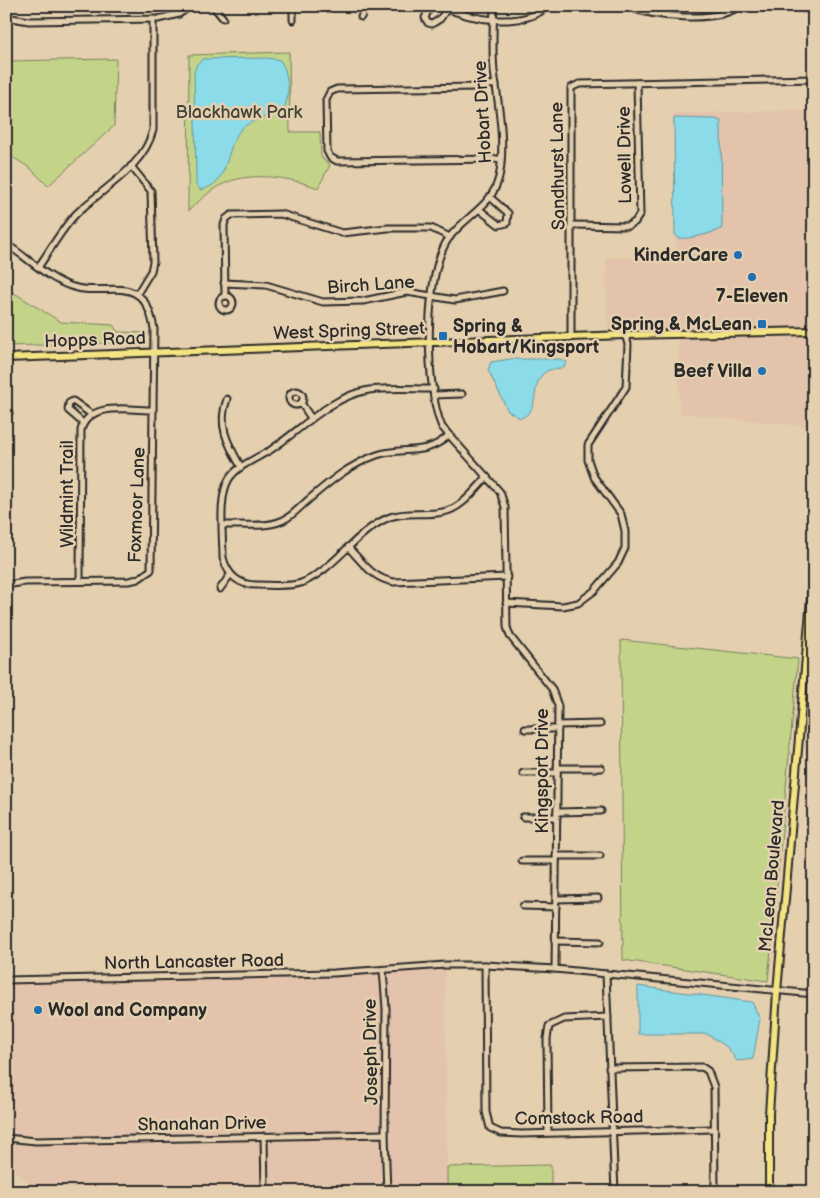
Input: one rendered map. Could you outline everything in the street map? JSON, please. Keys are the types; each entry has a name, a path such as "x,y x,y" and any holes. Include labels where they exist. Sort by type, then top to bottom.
{"main road":[{"name":"West Spring Street","path":"185,353 625,335 814,331"},
{"name":"Hopps Road","path":"6,358 185,353"},
{"name":"McLean Boulevard","path":"769,1192 769,1114 777,992 814,564"}],"street":[{"path":"6,17 29,21 153,19 179,14 191,6"},
{"path":"213,6 223,18"},
{"path":"293,6 293,20"},
{"path":"361,17 366,6"},
{"path":"430,6 425,18 428,23 432,24 440,20 444,7 458,14 493,19 530,18 548,6"},
{"name":"Hobart Drive","path":"430,343 432,297 437,265 450,236 480,210 490,198 498,178 500,110 496,84 494,6"},
{"path":"626,6 659,16 678,16 720,15 740,6"},
{"path":"788,6 807,9"},
{"path":"39,266 76,214 131,166 148,147 153,130 153,19"},
{"name":"Sandhurst Lane","path":"571,337 573,225 570,159 571,88 579,84 814,79"},
{"name":"Lowell Drive","path":"573,225 628,226 636,222 640,214 637,83"},
{"path":"496,84 478,87 337,89 330,92 326,100 328,151 332,160 500,159"},
{"path":"6,244 71,286 115,288 137,294 149,276 153,262 152,200 146,182 131,166"},
{"path":"480,210 499,225 507,223 508,213 490,198"},
{"path":"225,296 224,225 231,215 281,214 342,233 388,228 431,228 450,236"},
{"name":"Birch Lane","path":"224,283 266,285 323,302 363,301 407,292 455,300 502,291"},
{"name":"Foxmoor Lane","path":"6,586 12,583 138,580 151,570 152,319 146,306 137,294"},
{"path":"506,602 563,606 578,603 594,591 618,563 624,548 626,532 621,514 594,477 588,460 588,446 626,387 628,344 625,335"},
{"name":"Kingsport Drive","path":"430,343 436,415 448,436 500,492 505,507 506,602 507,627 510,636 552,689 558,706 555,969"},
{"path":"462,394 370,390 352,395 311,418 272,449 241,467 229,479 223,493 223,558 230,575 238,582 254,586 298,584 313,578 373,526 390,517 411,513 451,510 462,502 487,477"},
{"path":"227,399 223,408 225,439 241,467"},
{"path":"83,423 68,410 69,403 73,401 91,414 105,410 153,410"},
{"path":"301,403 311,418"},
{"path":"6,408 9,413 6,418"},
{"name":"Wildmint Trail","path":"80,581 83,423 91,414"},
{"path":"223,525 273,523 286,519 337,475 358,463 385,453 428,450 438,446 448,436"},
{"path":"348,547 372,573 382,580 394,582 507,577"},
{"path":"220,589 230,575"},
{"path":"525,729 600,724"},
{"path":"523,773 601,768"},
{"path":"523,817 601,811"},
{"path":"522,861 600,856"},
{"path":"556,898 598,898"},
{"path":"523,906 556,907"},
{"path":"555,941 600,942"},
{"name":"North Lancaster Road","path":"6,980 383,970 445,965 485,965 555,969 777,992 814,994"},
{"name":"Comstock Road","path":"485,965 486,1112 490,1128 500,1133 714,1129"},
{"name":"Joseph Drive","path":"383,970 386,1008 385,1134"},
{"path":"606,974 615,1192"},
{"path":"548,1132 547,1039 549,1026 564,1019 608,1017"},
{"path":"609,1068 702,1067 708,1071 713,1080 715,1191 654,1192"},
{"path":"385,1134 387,1192"},
{"name":"Shanahan Drive","path":"6,1138 36,1141 385,1134"},
{"path":"264,1136 265,1192"}],"shaded area":[{"path":"814,110 814,329 608,333 606,258 676,255 673,114"},
{"path":"814,333 814,427 680,413 678,336"},
{"path":"445,967 447,1192 38,1192 6,1162 6,981"}],"green space":[{"name":"Blackhawk Park","path":"289,52 290,132 320,132 321,157 330,165 318,188 282,178 243,178 230,181 215,188 188,211 189,55"},
{"path":"116,59 114,126 48,186 30,168 6,153 6,61"},
{"path":"6,288 61,322 113,325 118,332 146,333 146,342 6,346"},
{"path":"621,640 798,659 768,981 623,960"},
{"path":"551,1165 551,1192 447,1192 447,1167"}],"water":[{"path":"267,58 280,60 283,64 288,83 284,108 242,128 234,141 222,175 210,187 200,190 196,184 194,73 197,64 203,59"},
{"path":"674,118 715,119 721,121 722,228 707,234 688,238 678,238 675,234"},
{"path":"510,359 559,359 567,362 564,367 547,371 540,377 531,410 527,415 520,418 508,411 488,370 491,362"},
{"path":"638,986 752,1002 760,1019 753,1059 737,1061 727,1047 707,1034 638,1034"}],"place":[{"name":"KinderCare","path":"738,255"},
{"name":"7-Eleven","path":"752,277"},
{"name":"Spring & McLean","path":"762,324"},
{"name":"Spring & Hobart/Kingsport","path":"443,336"},
{"name":"Beef Villa","path":"762,371"},
{"name":"Wool and Company","path":"38,1010"}]}
